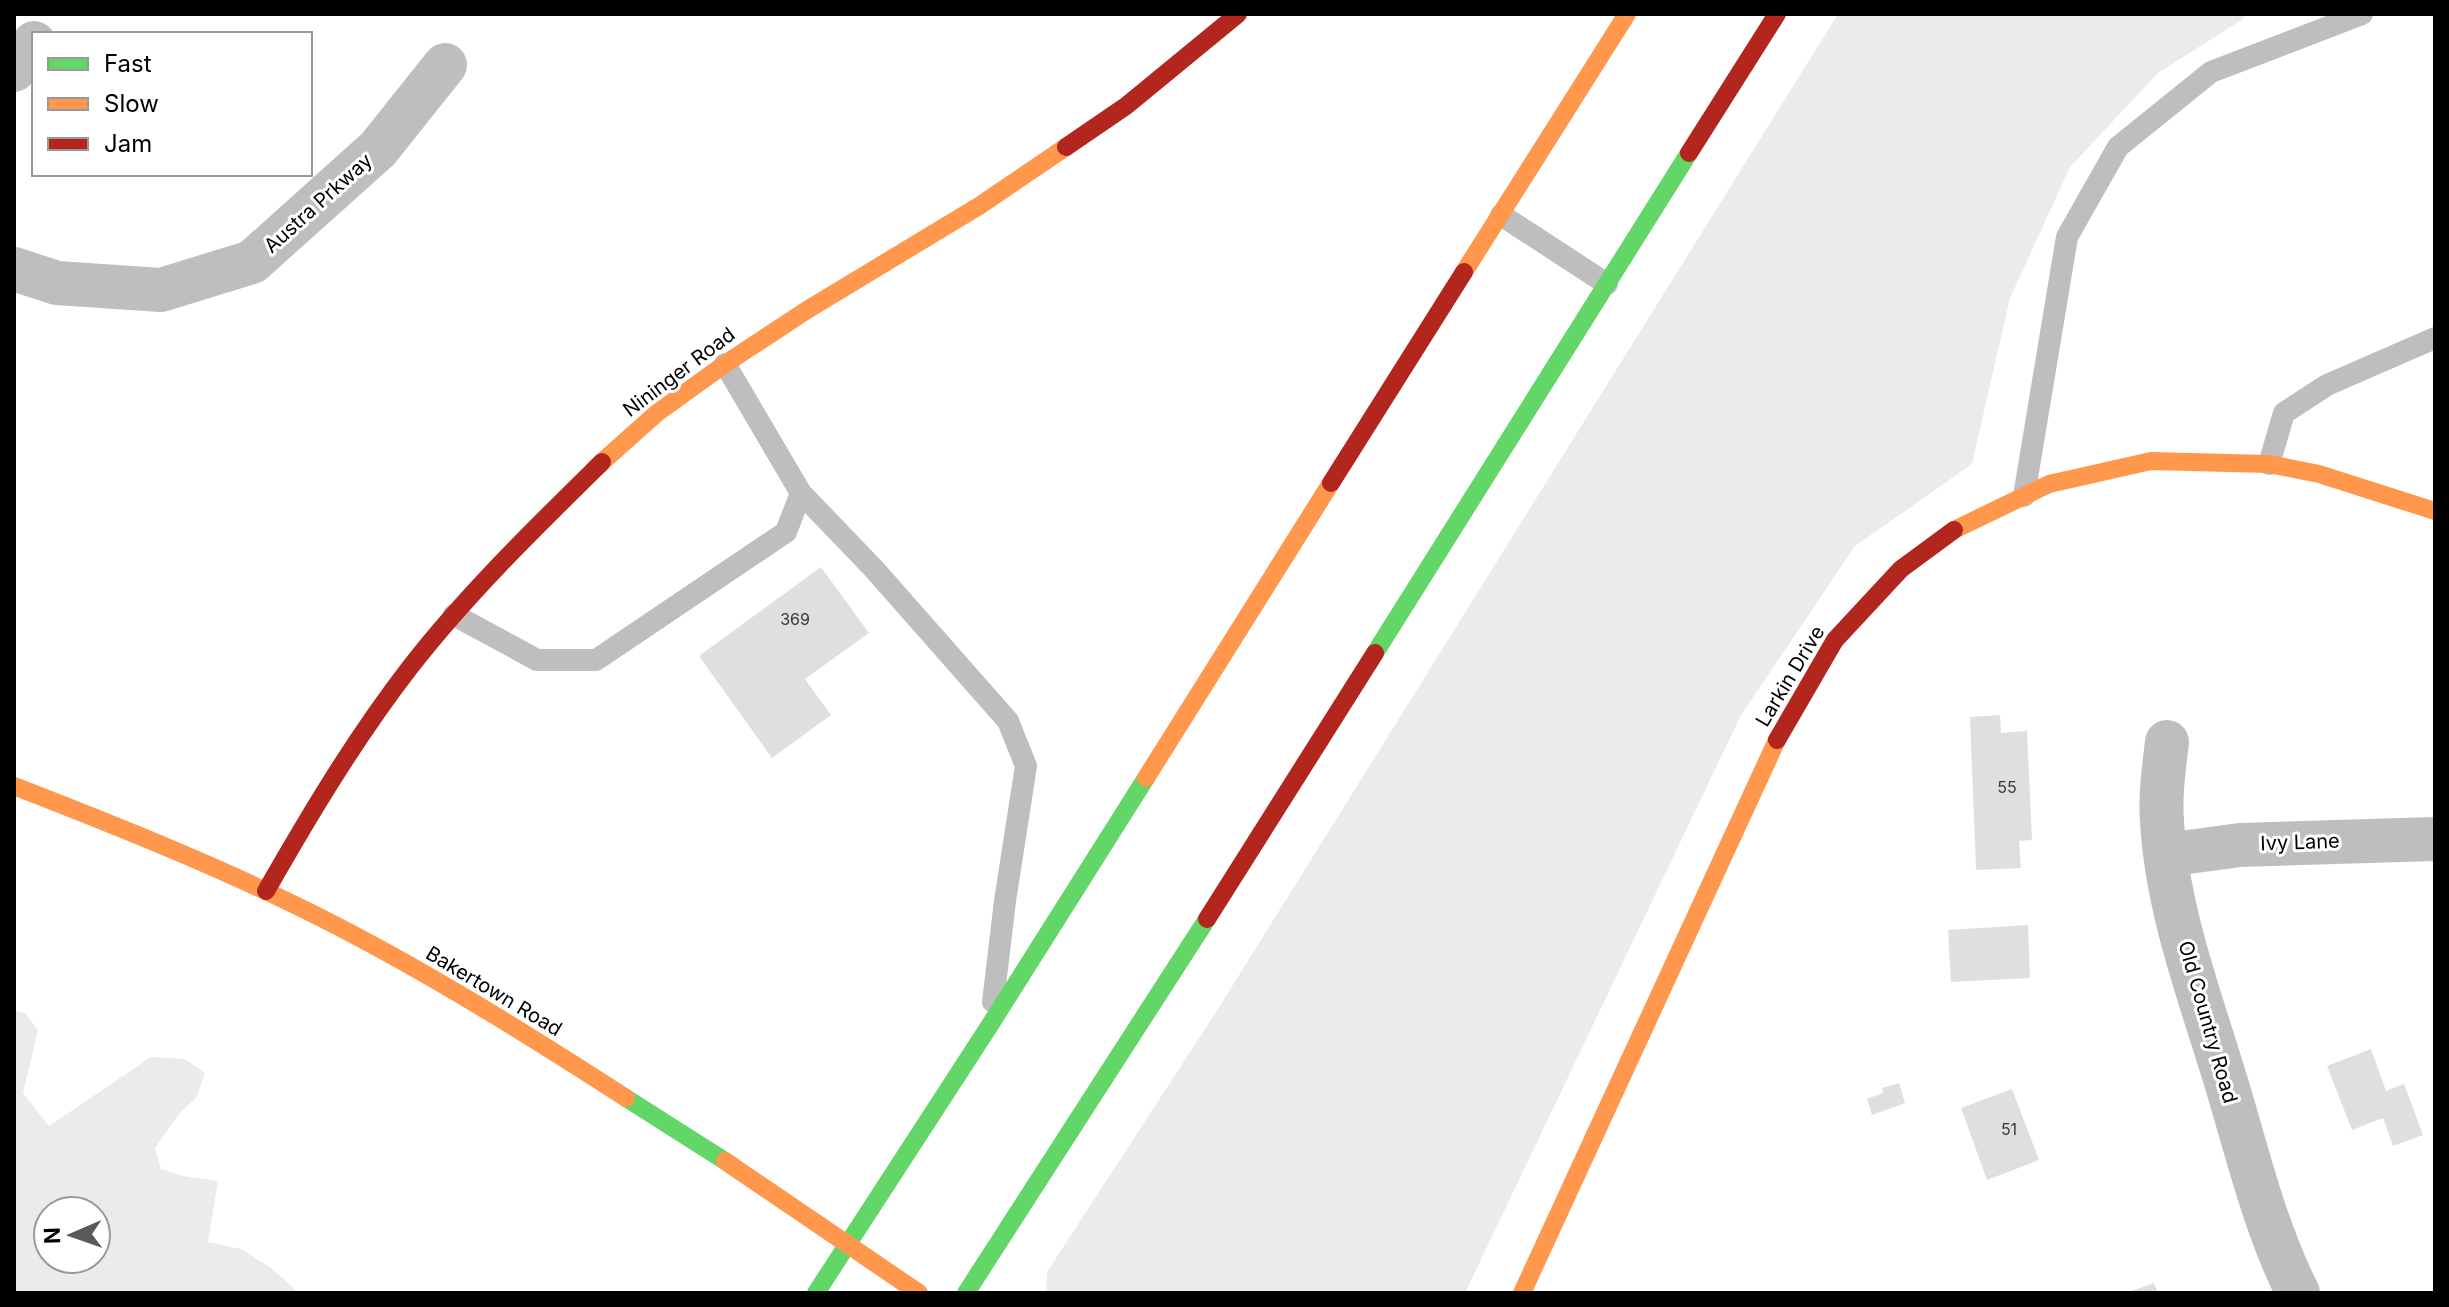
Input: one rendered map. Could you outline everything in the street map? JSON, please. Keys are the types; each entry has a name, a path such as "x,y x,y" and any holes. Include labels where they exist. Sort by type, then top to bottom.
{"main road":[{"name":"Nininger Road","path":"266,891 314,806 411,666 454,615 601,462 657,413 725,364 1053,158 1126,106 1238,14"},
{"path":"816,1293 990,1025 1627,14"},
{"path":"966,1293 1176,968 1777,14"},
{"name":"Larkin Drive","path":"1522,1293 1772,748 1835,640 1901,569 1962,524 2049,484 2151,461 2269,464 2319,474 2435,511"},
{"name":"Bakertown Road","path":"14,786 266,891 374,946 549,1048 725,1161 919,1293"}],"street":[{"path":"42,32 55,14"},
{"path":"14,70 32,46"},
{"name":"Austra Prkway","path":"14,269 57,283 161,290 252,262 378,149 445,65"},
{"name":"Old Country Road","path":"2167,742 2162,820 2178,920 2255,1180 2298,1293"},
{"name":"Ivy Lane","path":"2166,855 2240,845 2435,839"}],"lane":[{"path":"2024,496 2067,237 2118,147 2211,72 2362,14"},
{"path":"1501,215 1607,284"},
{"path":"2269,464 2284,413 2327,385 2435,338"},
{"path":"725,364 801,493 874,569 1008,721 1026,766 990,1025"},
{"path":"454,615 537,660 596,660 786,532 801,493"}],"shaded area":[{"path":"1838,14 2246,14 2243,19 2158,73 2070,167 2010,298 1972,464 1855,546 1741,715 1465,1293 1046,1293 1047,1272 1218,1009"},
{"path":"14,1011 25,1013 38,1030 23,1093 49,1126 151,1057 185,1059 205,1073 196,1098 178,1115 155,1148 161,1169 218,1181 208,1242 241,1249 271,1268 299,1293 14,1293"}],"building":[{"path":"821,567 869,633 805,679 831,715 772,758 699,656"},
{"path":"2000,715 2001,733 2027,731 2032,840 2019,841 2021,868 1976,870 1970,717"},
{"path":"2028,925 2030,978 1951,982 1948,930"},
{"path":"2371,1049 2386,1091 2404,1084 2423,1135 2393,1146 2383,1118 2352,1130 2327,1066"},
{"path":"1899,1083 1905,1103 1872,1115 1867,1099 1883,1093 1882,1088"},
{"path":"2012,1089 2039,1160 1987,1180 1961,1108"},
{"path":"2154,1283 2158,1293 2126,1293"}],"traffic: fast":[{"path":"1375,653 1689,153"},
{"path":"816,1293 1146,778"},
{"path":"966,1293 1207,919"},
{"path":"626,1098 725,1161"}],"traffic: slow":[{"path":"1464,272 1627,14"},
{"path":"602,462 657,413 725,364 807,310 979,206 1066,147"},
{"path":"1954,530 2049,484 2151,461 2269,464 2319,474 2435,511"},
{"path":"1146,778 1331,483"},
{"path":"1522,1293 1777,740"},
{"path":"14,786 215,868 333,924 481,1007 626,1098"},
{"path":"725,1161 919,1293"}],"traffic: jam":[{"path":"1066,147 1126,106 1238,14"},
{"path":"1689,153 1777,14"},
{"path":"1331,483 1464,272"},
{"path":"266,891 334,776 411,666 479,587 602,462"},
{"path":"1777,740 1835,640 1901,569 1954,530"},
{"path":"1207,919 1375,653"}]}
